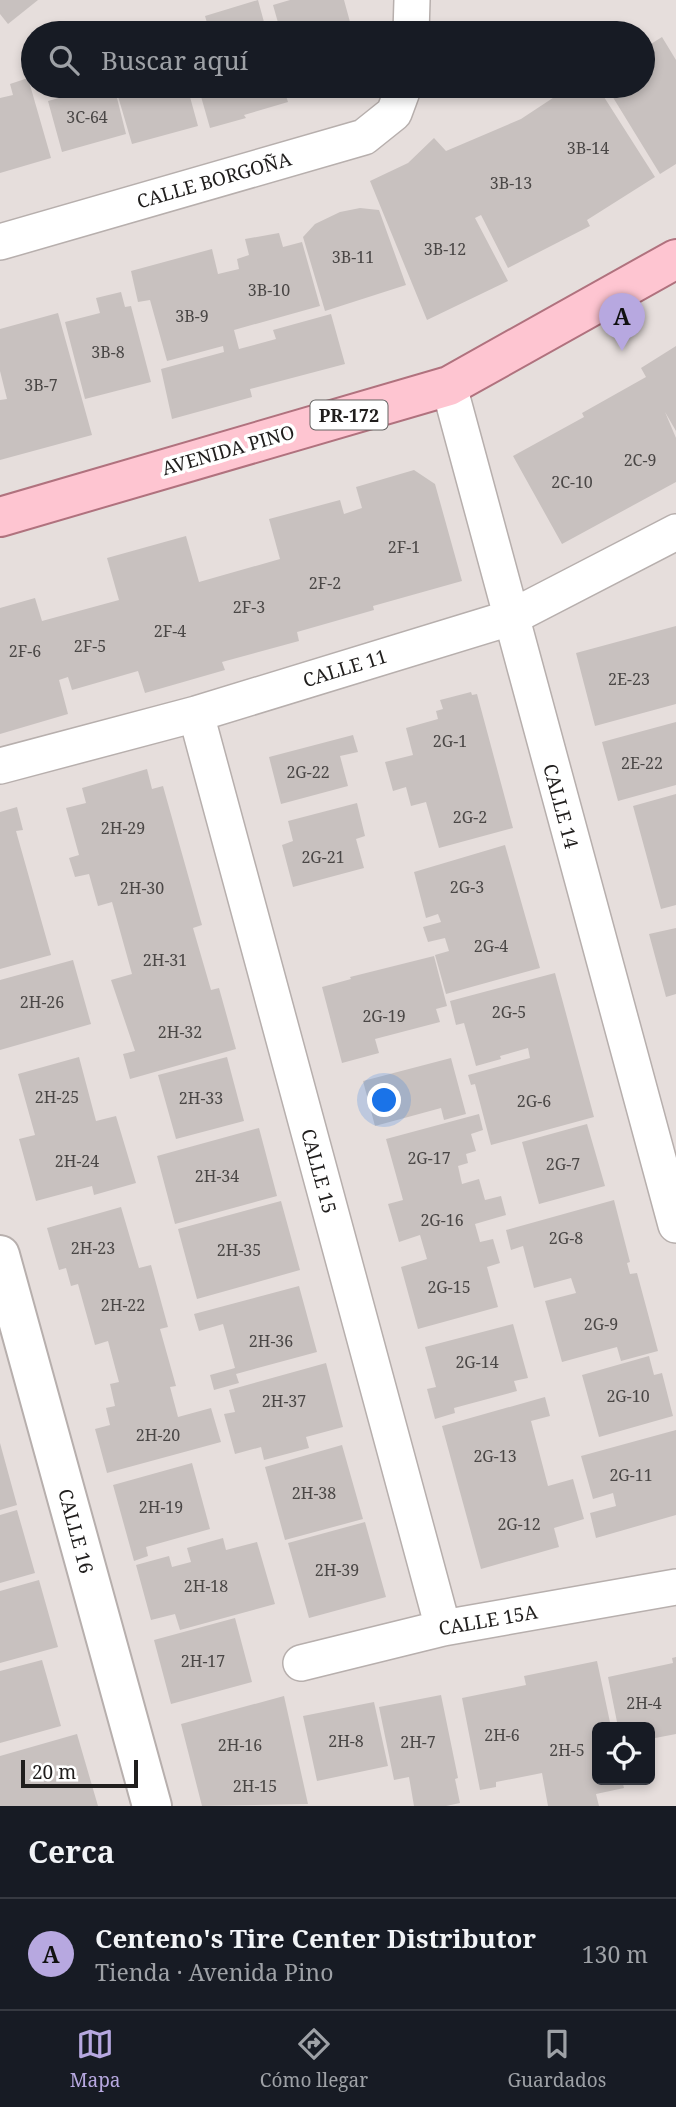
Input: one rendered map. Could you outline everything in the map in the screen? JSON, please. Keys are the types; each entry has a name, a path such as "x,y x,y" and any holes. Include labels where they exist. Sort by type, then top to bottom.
{"main road":[{"name":"AVENIDA PINO","path":"0,517 449,386 676,259"}],"street":[{"path":"411,21 412,0"},
{"name":"CALLE BORGOÑA","path":"0,242 365,137 394,113 400,98"},
{"name":"CALLE 14","path":"449,386 676,1224"},
{"name":"CALLE 11","path":"0,766 195,714 510,618 676,532"},
{"name":"CALLE 15","path":"195,714 443,1628"},
{"name":"CALLE 16","path":"0,1255 152,1806"},
{"name":"CALLE 15A","path":"301,1663 443,1628 676,1587"}],"building":[{"path":"0,0 38,0 8,24 0,14"},
{"path":"258,0 264,21 206,21 205,16"},
{"path":"290,0 344,0 350,21 278,21 273,5"},
{"path":"662,37 676,60 676,164 660,174 613,98 655,98 655,41"},
{"path":"21,80 21,98 34,98 51,158 0,173 0,98 13,95 10,84"},
{"path":"59,98 117,98 126,134 62,152 48,101"},
{"path":"119,98 190,98 198,126 132,144"},
{"path":"201,98 287,98 288,102 210,128"},
{"path":"553,98 605,98 655,177 587,220 590,226 508,268 481,215 475,218 508,281 427,320 370,181 408,163 434,138 446,151 521,119"},
{"path":"360,208 379,210 406,285 325,311 303,237 315,224 340,212"},
{"path":"279,233 283,247 302,242 320,306 234,330 239,349 276,339 273,330 331,314 345,364 250,389 252,397 172,419 161,369 224,352 223,346 167,361 150,300 138,302 131,271 212,249 218,274 239,269 237,259 249,255 245,239"},
{"path":"121,292 125,307 131,306 151,382 85,399 65,322 100,313 96,298"},
{"path":"58,313 92,435 0,460 0,400 7,399 0,371 0,329"},
{"path":"676,346 676,431 665,412 676,438 676,482 562,544 513,456 584,417 582,413 646,377 641,368"},
{"path":"414,470 435,484 462,581 373,606 374,610 297,632 299,641 222,662 225,670 145,693 138,671 72,690 68,677 59,680 68,714 0,734 0,608 35,598 42,621 119,600 107,558 186,536 199,582 280,559 269,519 340,500 344,514 362,508 356,487"},
{"path":"676,626 676,704 595,726 576,653"},
{"path":"471,692 472,695 477,694 513,828 439,848 426,802 411,806 406,787 393,791 385,762 413,755 406,728 438,719 436,711 443,709 440,700"},
{"path":"676,722 676,785 618,801 602,742"},
{"path":"353,735 358,752 340,756 348,786 281,804 269,757"},
{"path":"147,769 152,789 163,786 202,925 193,928 211,990 219,988 236,1049 130,1079 123,1054 135,1051 111,980 132,974 112,902 98,906 89,874 75,877 69,858 79,855 66,808 86,803 82,788"},
{"path":"676,794 676,905 661,909 633,806"},
{"path":"357,803 365,836 356,839 364,868 293,887 282,845 293,841 288,821"},
{"path":"17,807 23,830 16,831 51,955 0,969 0,812"},
{"path":"505,845 540,968 446,994 435,955 449,951 445,938 428,942 423,927 441,922 438,914 426,918 414,872"},
{"path":"676,928 676,994 666,997 649,934"},
{"path":"434,956 447,1006 436,1009 440,1022 375,1039 379,1053 342,1063 322,987 351,979 350,977"},
{"path":"73,960 91,1024 0,1050 0,980"},
{"path":"555,973 594,1117 491,1145 475,1084 471,1085 468,1075 530,1058 528,1048 476,1066 464,1023 456,1025 450,1001"},
{"path":"79,1057 96,1121 116,1116 136,1183 94,1195 92,1186 36,1201 19,1139 35,1135 18,1074"},
{"path":"227,1057 244,1121 176,1139 158,1075"},
{"path":"451,1058 466,1114 444,1120 441,1108 375,1126 363,1081"},
{"path":"479,1114 483,1130 471,1134 476,1151 466,1154 468,1163 458,1166 462,1184 479,1179 485,1200 501,1196 506,1215 475,1224 480,1242 493,1239 500,1263 487,1267 498,1307 418,1329 401,1267 427,1259 420,1235 399,1242 388,1204 403,1200 386,1139"},
{"path":"587,1124 605,1186 539,1204 522,1142"},
{"path":"259,1128 277,1196 175,1224 157,1156"},
{"path":"614,1200 630,1262 627,1263 630,1274 637,1273 658,1351 621,1361 617,1347 562,1362 545,1301 576,1293 571,1278 534,1288 523,1246 511,1250 506,1230"},
{"path":"281,1201 300,1270 197,1299 178,1229"},
{"path":"121,1207 139,1268 151,1265 168,1327 160,1329 176,1386 170,1387 178,1417 211,1408 221,1442 107,1473 95,1429 110,1425 106,1408 115,1406 110,1384 119,1382 108,1341 95,1345 78,1284 71,1286 66,1268 59,1270 47,1228"},
{"path":"299,1286 317,1352 236,1374 239,1383 214,1390 210,1375 235,1368 223,1324 199,1331 194,1314"},
{"path":"513,1324 528,1378 514,1381 517,1391 454,1408 455,1413 435,1419 427,1389 436,1387 425,1347"},
{"path":"649,1356 654,1375 662,1373 673,1416 599,1437 582,1375"},
{"path":"326,1363 343,1427 306,1437 309,1448 264,1460 261,1447 235,1454 224,1414 235,1412 229,1390"},
{"path":"545,1397 550,1416 531,1421 548,1486 573,1479 584,1519 554,1528 559,1547 481,1569 442,1426"},
{"path":"676,1430 676,1515 596,1538 590,1513 616,1506 613,1493 593,1499 581,1456"},
{"path":"0,1443 17,1505 0,1510"},
{"path":"342,1445 363,1519 285,1540 265,1467"},
{"path":"192,1463 210,1529 146,1547 148,1556 134,1561 113,1485"},
{"path":"17,1510 35,1573 0,1583 0,1515"},
{"path":"365,1522 386,1597 309,1618 288,1543"},
{"path":"223,1538 226,1550 257,1542 275,1604 180,1630 175,1614 151,1620 136,1565 169,1556 172,1567 191,1562 187,1548"},
{"path":"39,1580 58,1647 0,1663 0,1591"},
{"path":"235,1618 252,1682 171,1704 154,1640"},
{"path":"676,1657 676,1734 655,1738 655,1722 617,1722 608,1677 673,1663 672,1658"},
{"path":"42,1660 61,1726 0,1743 0,1671"},
{"path":"597,1661 610,1722 592,1722 592,1785 623,1785 624,1788 596,1794 599,1806 548,1806 542,1773 496,1782 496,1787 480,1790 462,1698 526,1685 524,1676"},
{"path":"441,1695 458,1778 455,1779 460,1803 414,1806 409,1777 394,1780 379,1707"},
{"path":"284,1696 308,1804 202,1806 181,1724"},
{"path":"374,1702 388,1766 317,1781 303,1716"},
{"path":"77,1734 98,1806 0,1806 0,1756"}],"place":[{"name":"Centeno's Tire Center Distributor","path":"622,351"}]}
